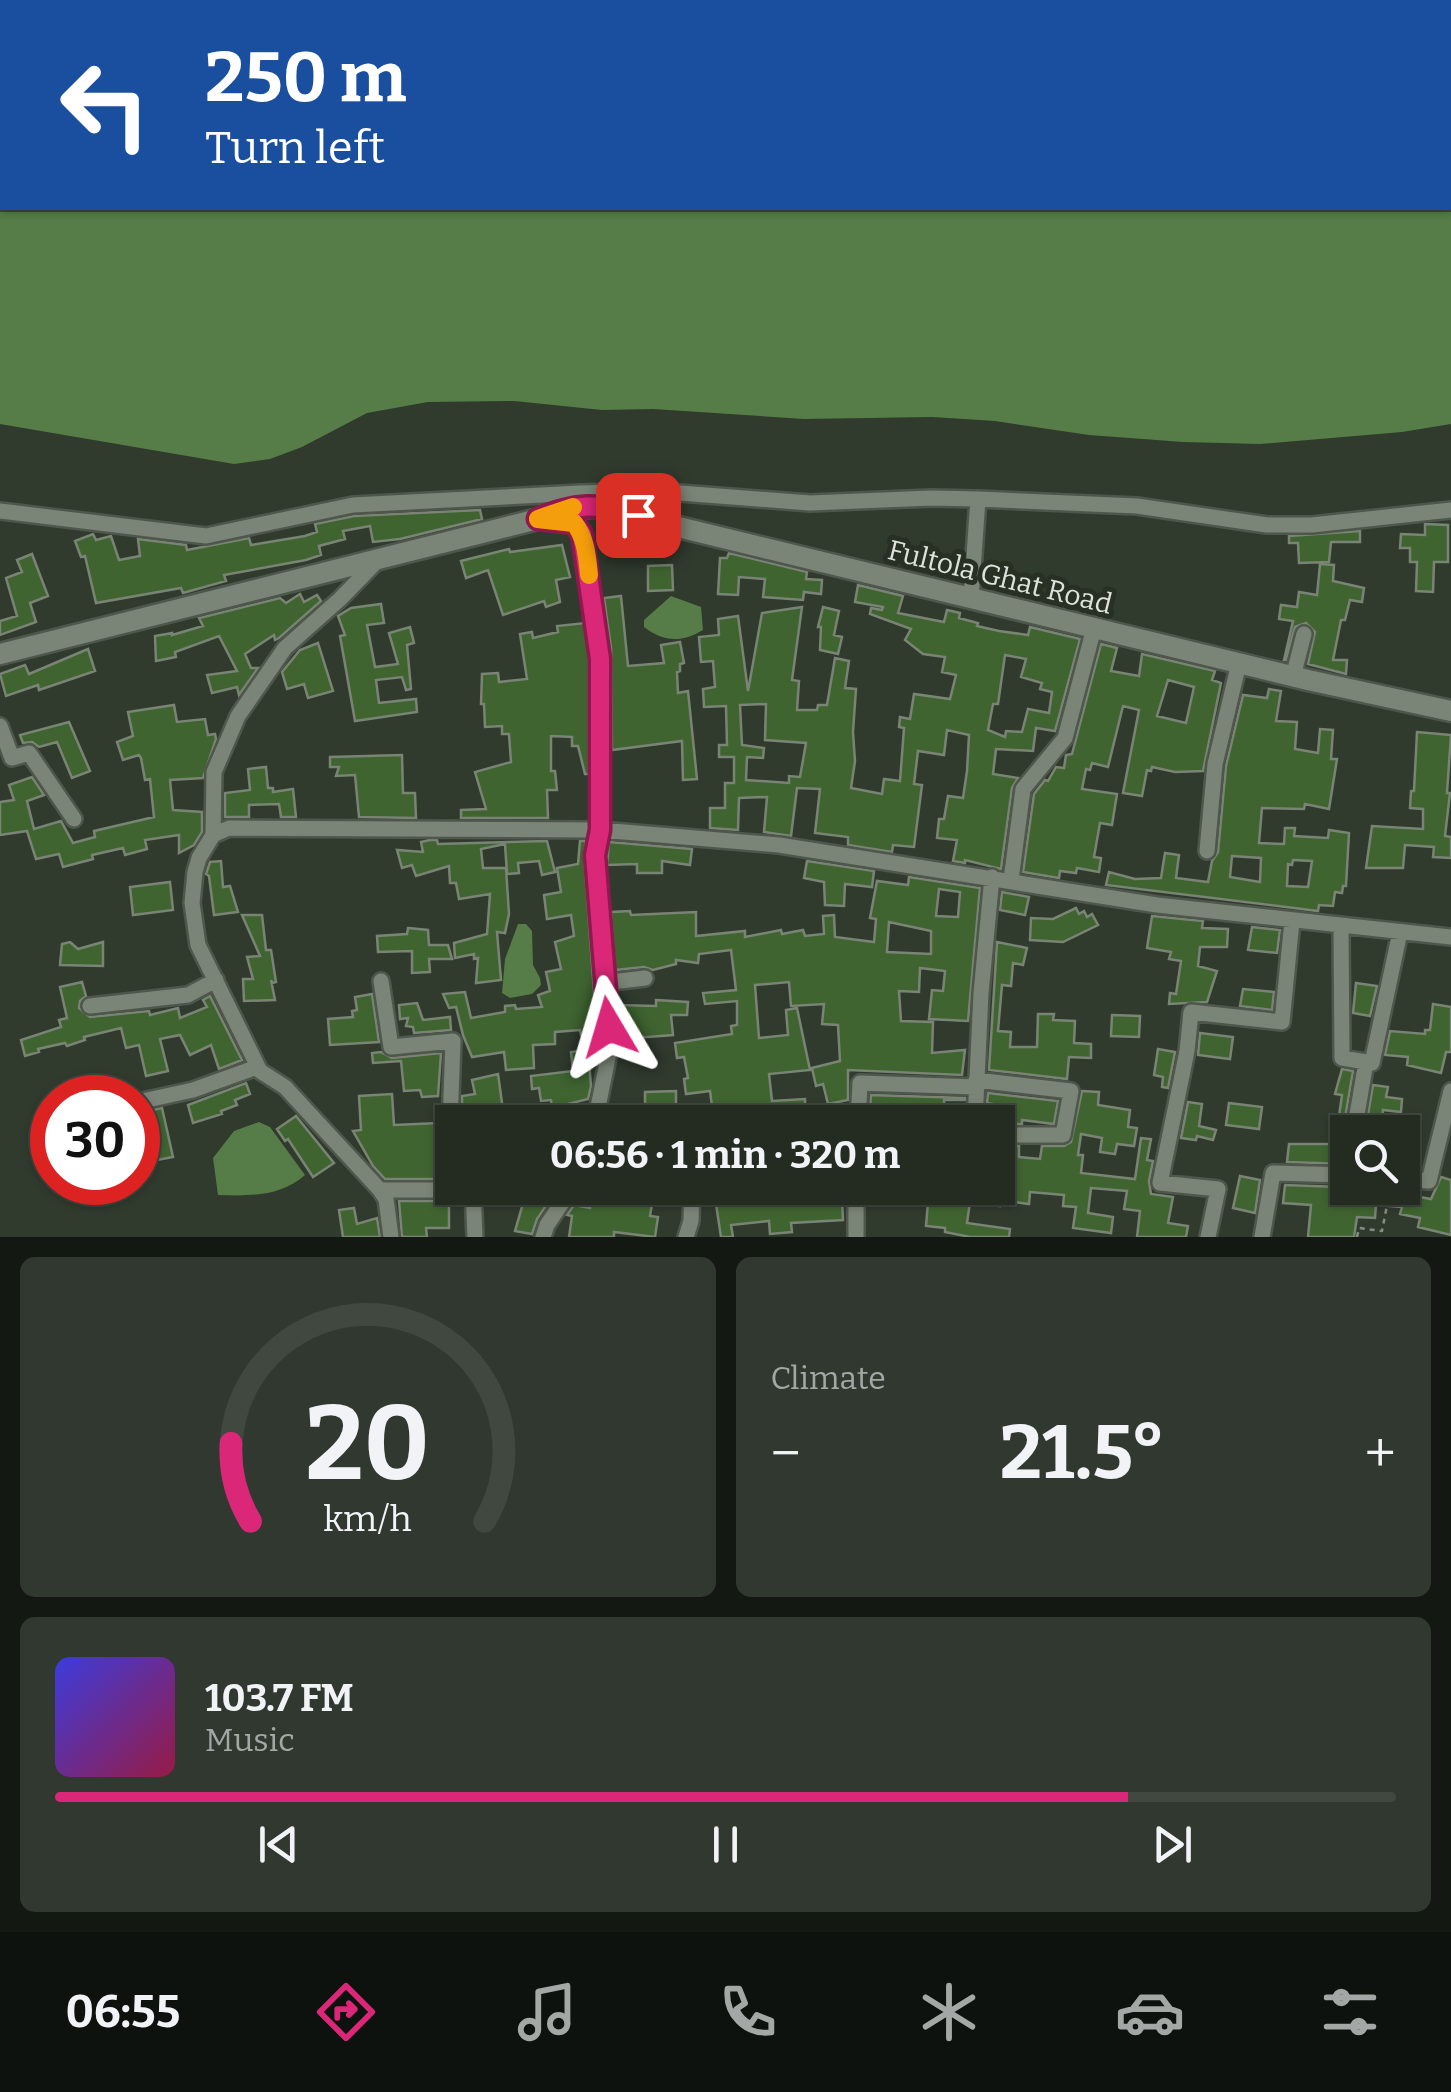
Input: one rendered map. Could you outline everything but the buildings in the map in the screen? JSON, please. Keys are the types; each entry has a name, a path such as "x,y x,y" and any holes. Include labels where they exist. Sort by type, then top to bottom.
{"street":[{"path":"0,511 206,536 353,505 654,491 810,504 931,498 1137,506 1267,526 1451,510"},
{"path":"971,598 978,499"},
{"name":"Fultola Ghat Road","path":"0,654 538,519 576,506 604,505 670,525 1239,664 1451,711"},
{"path":"538,519 574,523 585,543 600,659 600,830 595,855 610,1048 599,1105"},
{"path":"213,835 214,772 238,716 284,648 379,558"},
{"path":"1011,880 1023,789 1065,738 1094,628"},
{"path":"1293,677 1304,634"},
{"path":"1206,851 1215,764 1239,664"},
{"path":"0,726 12,758 29,753 74,819"},
{"path":"391,1237 386,1199 380,1190 285,1087 257,1067 198,945 192,904 198,858 213,835 228,828 600,830 779,845 1157,904 1451,937"},
{"path":"975,1105 992,877"},
{"path":"1208,1237 1218,1189 1160,1183 1187,1051 1191,1012 1282,1022 1292,921"},
{"path":"1341,926 1342,1058 1372,1063 1400,932"},
{"path":"604,983 645,978"},
{"path":"90,1006 188,995 216,980"},
{"path":"381,981 390,1047 453,1041 451,1105"},
{"path":"1357,1115 1366,1062"},
{"path":"160,1097 257,1067"},
{"path":"859,1105 860,1083 976,1083 1071,1091 1063,1135 1015,1134"},
{"path":"1420,1181 1429,1182 1451,1091"},
{"path":"1262,1237 1273,1172 1330,1174"},
{"path":"380,1190 435,1189"},
{"path":"474,1205 475,1237"},
{"path":"543,1237 560,1205"},
{"path":"686,1237 692,1205"},
{"path":"856,1205 856,1237"}],"path":[{"path":"1357,1237 1359,1228 1382,1231 1387,1205"}],"shaded area":[{"path":"0,210 1451,210 1451,424 1260,444 1089,435 995,421 932,417 804,419 653,409 602,410 514,401 428,402 367,413 302,447 270,459 234,464 0,424"},
{"path":"671,596 701,607 703,630 673,639 644,627 644,620"},
{"path":"518,924 526,924 532,931 533,965 541,985 532,994 510,998 502,993 505,959"},
{"path":"259,1122 270,1127 305,1175 275,1191 218,1195 213,1158 234,1131"}],"slow traffic":[{"path":"573,507 538,519 577,526 584,538 589,575"}],"route":[{"path":"609,1027 602,978 595,855 600,830 601,667 588,561 584,538 574,523 538,519 576,506 604,505 638,515"}]}
